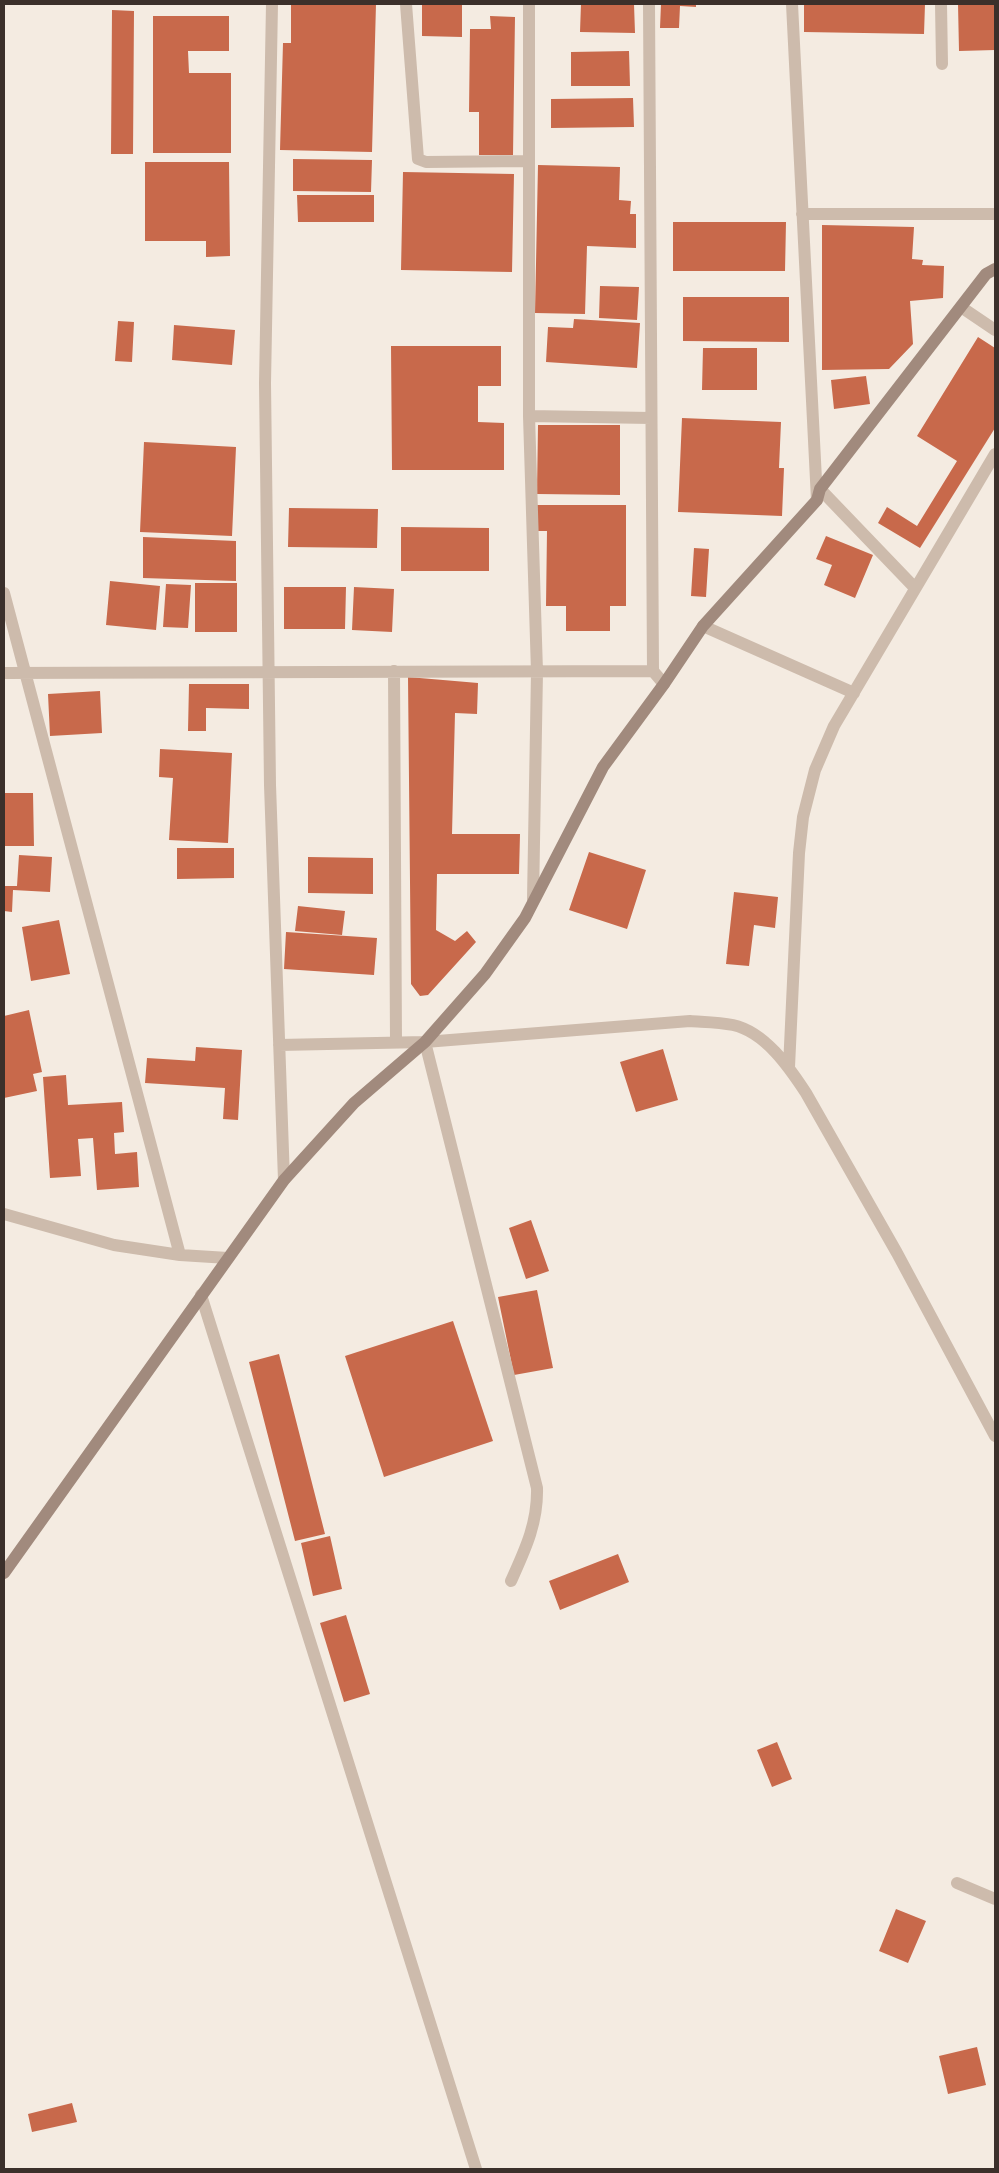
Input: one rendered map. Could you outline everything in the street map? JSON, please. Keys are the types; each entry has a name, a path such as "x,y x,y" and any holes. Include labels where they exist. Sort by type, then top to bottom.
{"main road":[{"path":"4,1573 284,1180 354,1103 425,1042 485,974 525,918 603,767 664,684 703,626 819,494 986,274 995,269"}],"street":[{"path":"272,4 265,383 270,785 284,1180"},
{"path":"406,4 418,158 426,162 527,161"},
{"path":"529,4 527,161 529,416 537,672 534,900"},
{"path":"648,4 653,671 664,684"},
{"path":"792,4 802,214 819,494 915,588"},
{"path":"941,4 942,64"},
{"path":"802,214 995,214"},
{"path":"961,307 995,330"},
{"path":"529,416 651,418"},
{"path":"789,1067 798,853 803,817 815,770 834,726 995,454"},
{"path":"4,593 180,1255"},
{"path":"703,626 854,693"},
{"path":"4,672 269,670 653,671"},
{"path":"394,671 396,1042"},
{"path":"279,1045 425,1042 690,1021 733,1025 756,1034 789,1067 806,1092 897,1253 995,1436"},
{"path":"425,1042 537,1488 538,1509 533,1532 511,1581"},
{"path":"4,1214 114,1245 180,1255 228,1258"},
{"path":"201,1295 476,2169"},
{"path":"957,1883 995,1899"}],"building":[{"path":"291,4 376,4 372,152 280,150 283,43 291,43"},
{"path":"422,4 462,4 462,37 422,36"},
{"path":"581,4 634,4 635,33 580,32"},
{"path":"661,4 696,4 696,7 680,6 679,28 660,28"},
{"path":"804,4 925,4 924,34 804,32"},
{"path":"958,4 995,4 995,50 959,51"},
{"path":"112,10 134,11 133,154 111,154"},
{"path":"153,16 229,16 229,51 188,51 189,73 231,73 231,153 153,153"},
{"path":"490,16 515,17 513,155 479,155 479,112 469,112 470,29 491,29"},
{"path":"629,51 630,86 571,86 571,52"},
{"path":"633,98 634,127 551,128 551,99"},
{"path":"293,159 372,160 371,192 293,191"},
{"path":"145,162 229,162 230,256 206,257 206,241 145,241"},
{"path":"538,165 620,167 619,200 631,201 630,214 636,214 636,248 587,246 585,314 535,313"},
{"path":"403,172 514,174 512,272 401,270"},
{"path":"297,195 374,195 374,222 298,222"},
{"path":"673,222 786,222 785,271 673,271"},
{"path":"822,225 914,227 912,259 923,260 922,265 944,266 943,298 910,301 913,344 889,369 822,370"},
{"path":"600,286 639,287 637,320 599,318"},
{"path":"683,297 789,297 789,342 683,341"},
{"path":"574,319 640,323 637,368 546,362 548,327 573,328"},
{"path":"118,321 134,322 132,362 115,361"},
{"path":"174,325 235,330 232,365 172,360"},
{"path":"978,337 995,348 995,428 920,548 878,523 887,507 917,526 957,461 917,436"},
{"path":"391,346 501,346 501,386 478,386 478,422 504,423 504,470 392,470"},
{"path":"703,348 757,348 757,390 702,390"},
{"path":"866,376 870,404 834,409 831,380"},
{"path":"682,418 781,422 779,468 784,468 782,516 678,512"},
{"path":"538,425 620,425 620,495 537,494"},
{"path":"144,442 236,447 232,536 140,532"},
{"path":"534,505 626,505 626,606 610,606 610,631 566,631 566,606 546,606 547,531 534,531"},
{"path":"289,508 378,509 377,548 288,547"},
{"path":"401,527 489,528 489,571 401,571"},
{"path":"826,536 873,555 855,598 824,585 832,565 816,559"},
{"path":"143,537 236,541 236,581 143,578"},
{"path":"694,548 709,549 706,597 691,596"},
{"path":"110,581 160,586 156,630 106,625"},
{"path":"195,583 237,583 237,632 195,632"},
{"path":"166,584 191,585 188,628 163,627"},
{"path":"284,587 346,587 345,629 284,629"},
{"path":"354,587 394,589 392,632 352,630"},
{"path":"408,677 478,683 477,714 455,713 452,834 520,834 519,874 437,874 436,930 455,941 467,931 476,942 428,995 420,996 411,984"},
{"path":"189,684 249,684 249,709 206,708 206,731 188,731"},
{"path":"100,691 102,733 50,736 48,694"},
{"path":"160,749 232,753 228,843 169,840 173,778 159,777"},
{"path":"4,793 33,793 34,846 4,846"},
{"path":"177,848 234,848 234,878 177,879"},
{"path":"589,852 646,870 627,929 569,910"},
{"path":"19,855 52,857 50,892 13,890 12,912 4,911 4,886 17,886"},
{"path":"308,857 373,858 373,894 308,893"},
{"path":"734,892 778,897 775,928 754,925 749,966 726,964"},
{"path":"298,906 345,911 342,935 295,931"},
{"path":"59,920 70,974 31,981 22,927"},
{"path":"286,932 377,938 374,975 284,969"},
{"path":"29,1010 42,1072 33,1074 37,1091 4,1098 4,1016"},
{"path":"196,1047 242,1050 238,1120 223,1119 225,1088 145,1083 147,1058 195,1061"},
{"path":"663,1049 678,1100 636,1112 620,1062"},
{"path":"66,1075 68,1105 122,1102 124,1132 114,1133 115,1154 137,1152 139,1187 97,1190 93,1138 78,1139 81,1176 50,1178 43,1077"},
{"path":"531,1220 549,1271 526,1279 509,1228"},
{"path":"537,1290 553,1368 514,1375 498,1297"},
{"path":"453,1321 493,1441 384,1477 345,1356"},
{"path":"279,1354 325,1534 295,1541 249,1362"},
{"path":"330,1536 342,1589 313,1596 301,1543"},
{"path":"618,1554 629,1582 560,1610 549,1581"},
{"path":"346,1615 370,1694 344,1702 320,1623"},
{"path":"777,1742 792,1779 772,1787 757,1750"},
{"path":"896,1909 926,1921 908,1963 879,1951"},
{"path":"977,2047 986,2085 948,2094 939,2056"},
{"path":"72,2103 77,2122 32,2132 28,2114"}]}
